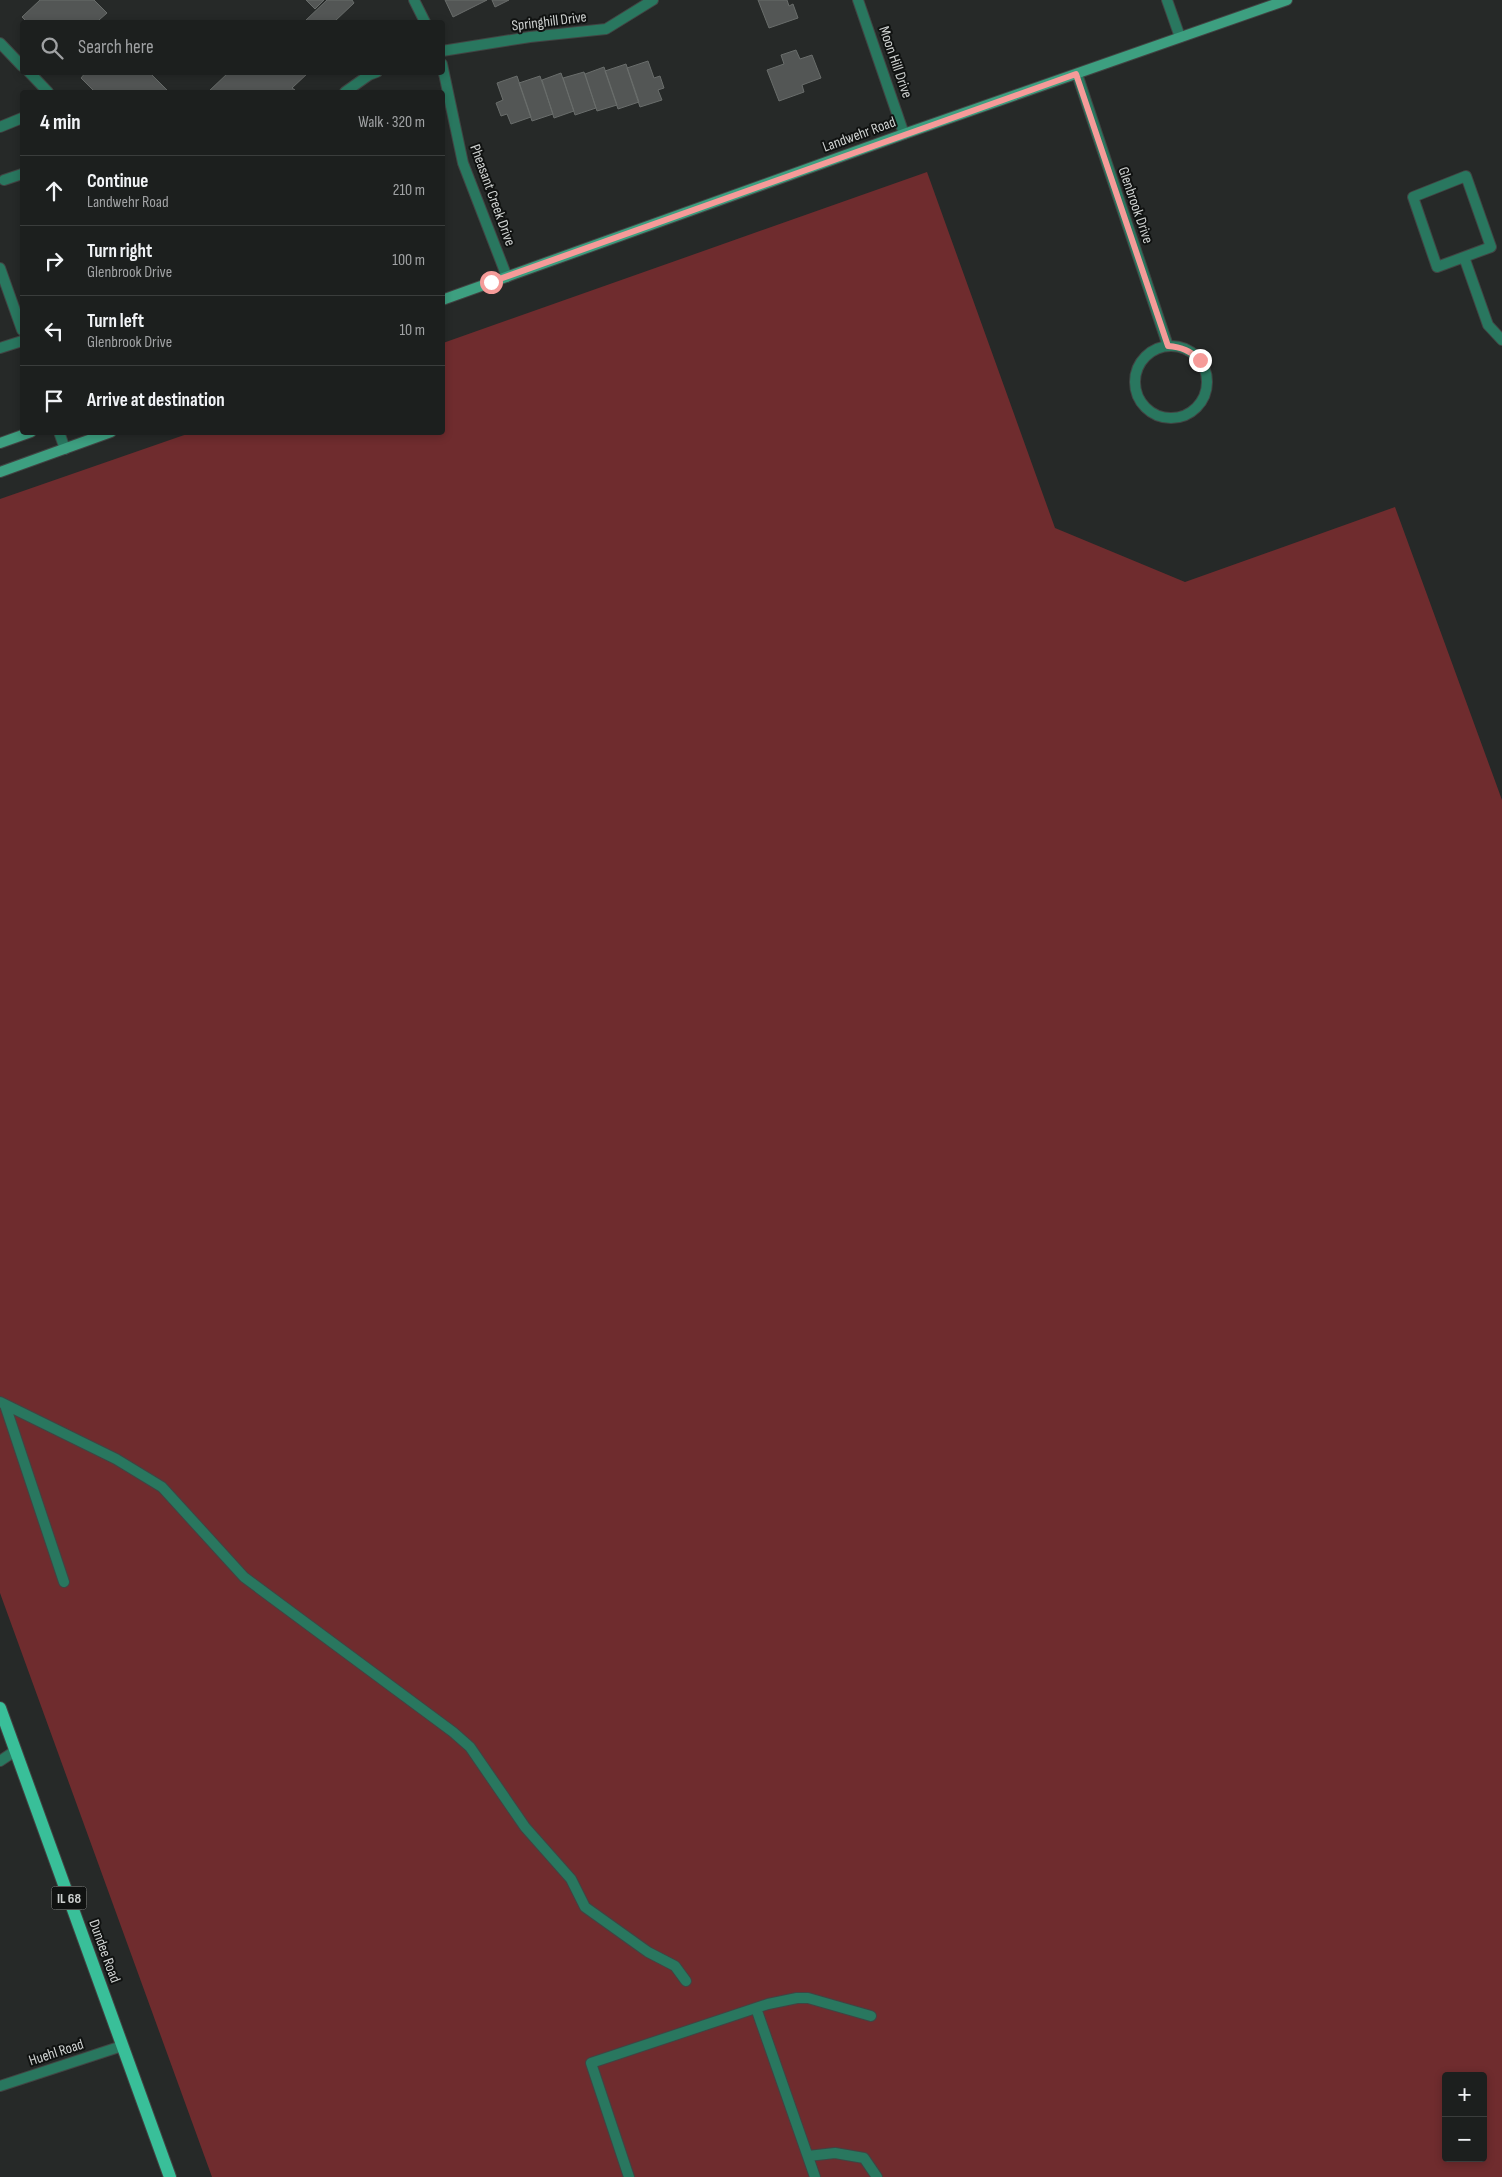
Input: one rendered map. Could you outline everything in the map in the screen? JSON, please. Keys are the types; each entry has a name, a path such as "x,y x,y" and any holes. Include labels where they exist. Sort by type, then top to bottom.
{"main road":[{"name":"Landwehr Road","path":"445,299 904,134 1287,0"},
{"path":"0,443 23,435"},
{"path":"0,472 103,435"},
{"name":"Dundee Road","path":"0,1708 170,2177"}],"street":[{"path":"414,0 425,20"},
{"name":"Springhill Drive","path":"445,51 530,37 606,29 653,0"},
{"name":"Moon Hill Drive","path":"858,0 904,134"},
{"path":"1167,0 1180,38"},
{"path":"0,44 20,64"},
{"name":"Glenbrook Drive","path":"1076,74 1168,346"},
{"path":"32,75 46,90"},
{"path":"348,90 369,75"},
{"name":"Pheasant Creek Drive","path":"444,75 463,163 507,277"},
{"path":"0,127 20,119"},
{"path":"4,180 20,175"},
{"path":"1466,176 1491,247 1464,257 1437,267 1413,197 1466,176"},
{"path":"1464,257 1488,325 1502,340"},
{"path":"0,268 20,324"},
{"path":"0,348 20,342"},
{"path":"1168,346 1180,347 1191,352 1200,360 1205,371 1207,383 1205,394 1199,405 1190,413 1168,418 1156,415 1146,408 1136,388 1136,376 1147,356 1157,349 1168,346"},
{"path":"60,435 65,449"},
{"path":"3,1403 64,1582"},
{"path":"3,1403 116,1458 162,1487 244,1577 453,1732 470,1747 525,1826 570,1879 585,1907 648,1952 675,1966 686,1981"},
{"path":"0,1761 15,1751"},
{"path":"630,2177 591,2064 756,2008 797,1998 808,1998 871,2016"},
{"path":"756,2008 815,2177"},
{"name":"Huehl Road","path":"0,2086 122,2046"},
{"path":"808,2156 835,2153 864,2158 877,2177"}],"shaded area":[{"path":"927,172 1055,528 1185,582 1395,507 1502,800 1502,2177 212,2177 0,1593 0,499 184,435 445,435 445,342"}],"building":[{"path":"40,0 94,0 107,13 99,20 25,20 22,17"},
{"path":"306,0 324,0 315,9"},
{"path":"327,0 352,0 354,3 336,20 306,20"},
{"path":"445,0 487,0 453,17"},
{"path":"492,0 509,0 495,7"},
{"path":"758,0 787,0 789,6 793,4 798,18 769,28"},
{"path":"796,50 800,59 812,55 821,78 802,85 804,92 779,101 767,70 784,64 781,55"},
{"path":"648,61 654,78 660,76 664,88 658,90 662,100 640,107 627,68"},
{"path":"626,64 639,102 618,109 605,71"},
{"path":"604,67 617,105 597,111 585,74"},
{"path":"584,72 596,108 575,115 563,78"},
{"path":"561,73 574,111 554,118 542,80"},
{"path":"84,75 152,75 167,90 93,90 81,78"},
{"path":"226,75 306,75 292,88 295,90 210,90"},
{"path":"517,76 531,117 511,124 507,114 501,116 496,103 503,100 497,83"},
{"path":"540,76 553,114 532,121 519,83"}],"route":[{"path":"491,282 1076,74 1168,346 1180,347 1191,352 1200,360"}]}
